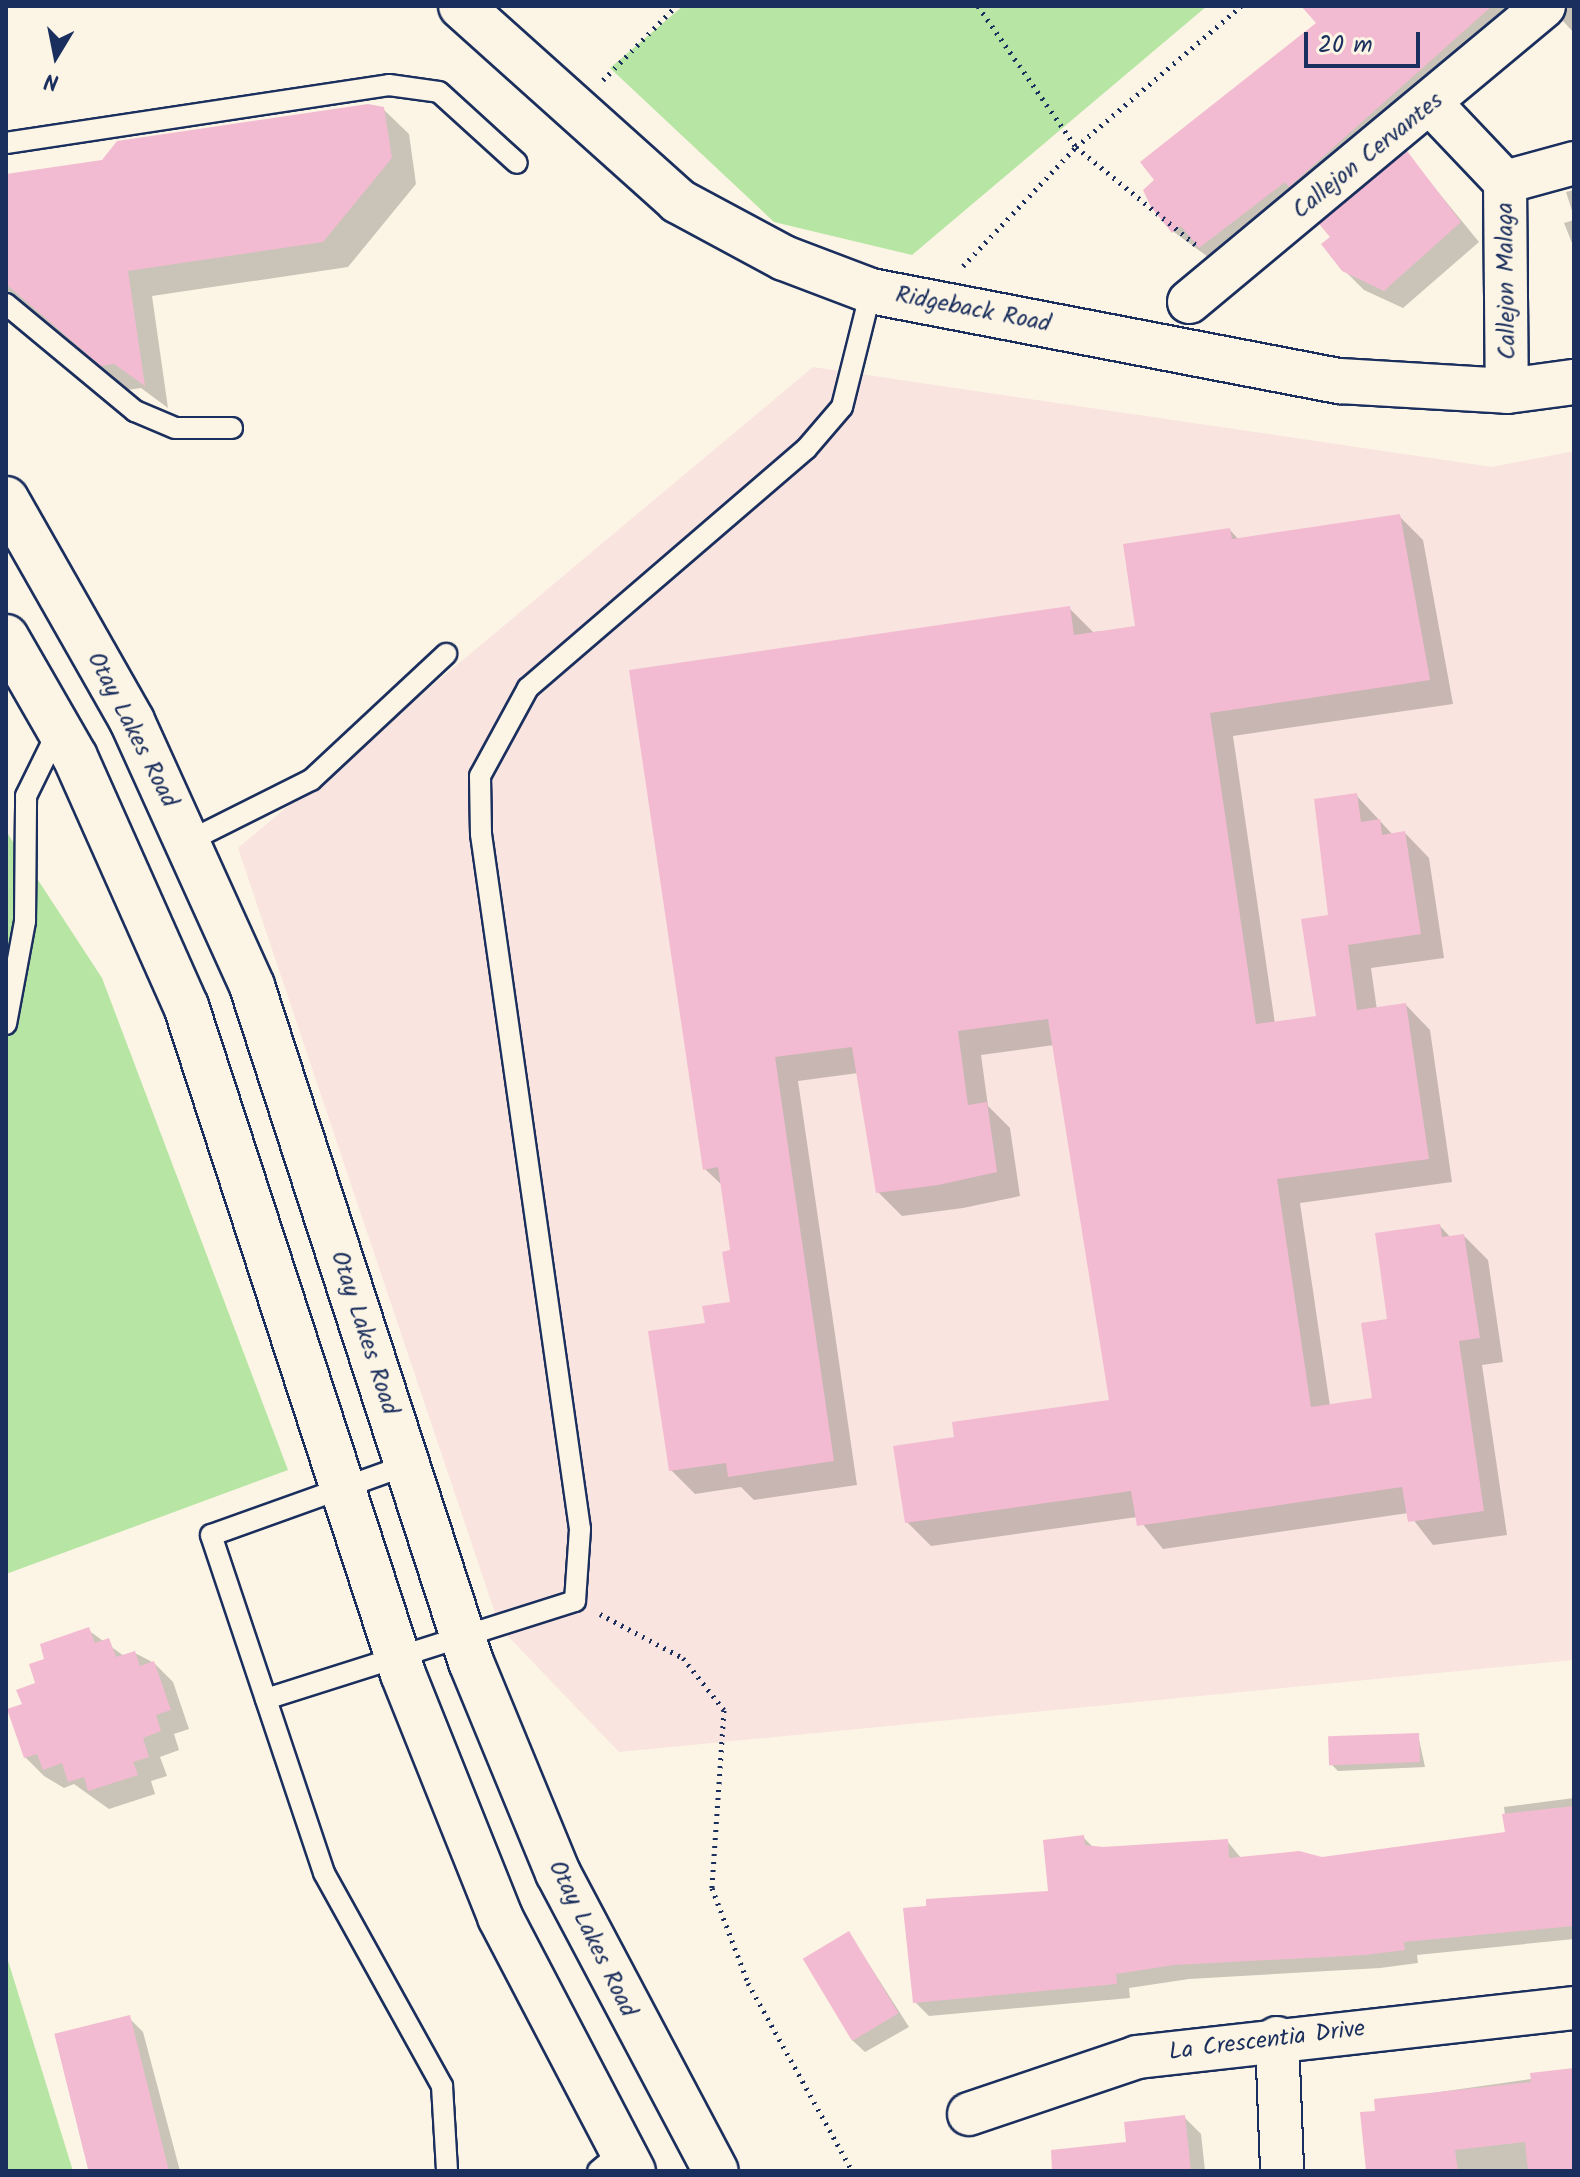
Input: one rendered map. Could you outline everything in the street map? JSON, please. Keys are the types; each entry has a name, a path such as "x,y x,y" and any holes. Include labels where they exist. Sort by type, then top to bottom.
{"main road":[{"name":"Ridgeback Road","path":"468,8 575,110 678,201 784,258 871,291 1340,381 1507,391 1574,382"},
{"name":"Otay Lakes Road","path":"6,499 132,721 252,986 464,1640 558,1873 716,2171"},
{"path":"6,637 59,729 186,1006 397,1656 500,1917 617,2165"}],"street":[{"name":"Callejon Cervantes","path":"1189,302 1432,105 1544,6"},
{"name":"Callejon Malaga","path":"1432,105 1505,182 1507,391"},
{"path":"1505,182 1574,163"},
{"name":"La Crescentia Drive","path":"969,2114 1137,2057 1277,2038 1574,2008"},
{"path":"1277,2038 1282,2171"}],"lane":[{"path":"6,143 389,85 439,92 517,163"},
{"path":"266,1699 397,1656 464,1640 575,1601 580,1529 481,834 480,776 528,688 806,449 842,407 871,291"},
{"path":"6,304 135,411 175,428 232,428"},
{"path":"187,842 311,780 446,654"},
{"path":"6,1024 25,921 26,796 59,729"},
{"path":"407,1465 211,1535 324,1873 442,2086 447,2171"}],"path":[{"path":"575,110 676,6"},
{"path":"978,6 1076,147 1225,273"},
{"path":"957,306 962,266 1076,147 1241,6"},
{"path":"575,1601 683,1658 724,1710 712,1888 748,1983 852,2171"}],"shaded area":[{"path":"813,367 1492,467 1574,451 1574,1660 619,1752 500,1628 238,848"}],"green space":[{"path":"683,6 1207,6 912,255 774,222 610,68"},
{"path":"6,831 102,978 288,1470 6,1574"},
{"path":"6,1954 73,2171 6,2171"}],"building":[{"path":"1301,6 1492,6 1289,187 1285,182 1199,248 1181,226 1172,233 1151,207 1143,190 1154,180 1140,162 1316,23"},
{"path":"368,104 384,107 392,158 323,242 128,271 145,386 114,364 101,366 6,284 6,174 102,160 117,141"},
{"path":"1407,151 1461,222 1384,291 1342,271 1321,244 1330,237 1319,224"},
{"path":"1400,514 1430,680 1210,713 1256,1024 1316,1016 1301,919 1328,915 1314,799 1357,793 1361,822 1380,819 1382,835 1405,831 1421,934 1348,945 1357,1010 1406,1003 1429,1159 1277,1179 1311,1407 1372,1398 1361,1323 1387,1319 1375,1233 1440,1224 1442,1237 1464,1234 1480,1338 1459,1341 1484,1511 1408,1522 1402,1487 1137,1526 1131,1491 905,1523 893,1446 954,1437 952,1422 1109,1400 1048,1019 958,1031 968,1105 987,1102 997,1172 938,1185 876,1193 852,1047 775,1057 834,1461 728,1477 726,1463 669,1471 648,1331 705,1323 702,1306 730,1302 722,1252 730,1250 718,1167 703,1170 629,670 1070,606 1074,635 1135,626 1123,544 1230,528 1232,539"},
{"path":"89,1627 95,1643 109,1638 116,1657 135,1651 140,1666 154,1661 171,1710 156,1715 161,1731 143,1738 149,1757 133,1762 138,1775 88,1791 84,1777 68,1782 62,1763 43,1770 37,1754 24,1758 7,1709 22,1704 16,1690 35,1683 29,1664 44,1659 40,1644"},
{"path":"1419,1733 1420,1762 1329,1765 1328,1736"},
{"path":"1574,1806 1574,1926 1404,1942 1405,1950 1365,1955 1174,1965 1116,1974 1117,1984 913,2003 903,1908 926,1906 926,1899 1048,1891 1043,1840 1084,1835 1085,1845 1103,1847 1228,1839 1229,1858 1299,1851 1322,1857 1505,1832 1502,1814"},
{"path":"849,1931 898,2013 852,2041 803,1959"},
{"path":"130,2015 169,2171 89,2171 54,2034"},
{"path":"1574,2068 1574,2171 1528,2171 1525,2142 1455,2150 1458,2171 1366,2171 1360,2112 1375,2111 1374,2099 1531,2082 1530,2073"},
{"path":"1185,2115 1191,2171 1052,2171 1051,2150 1126,2142 1124,2122"}]}
